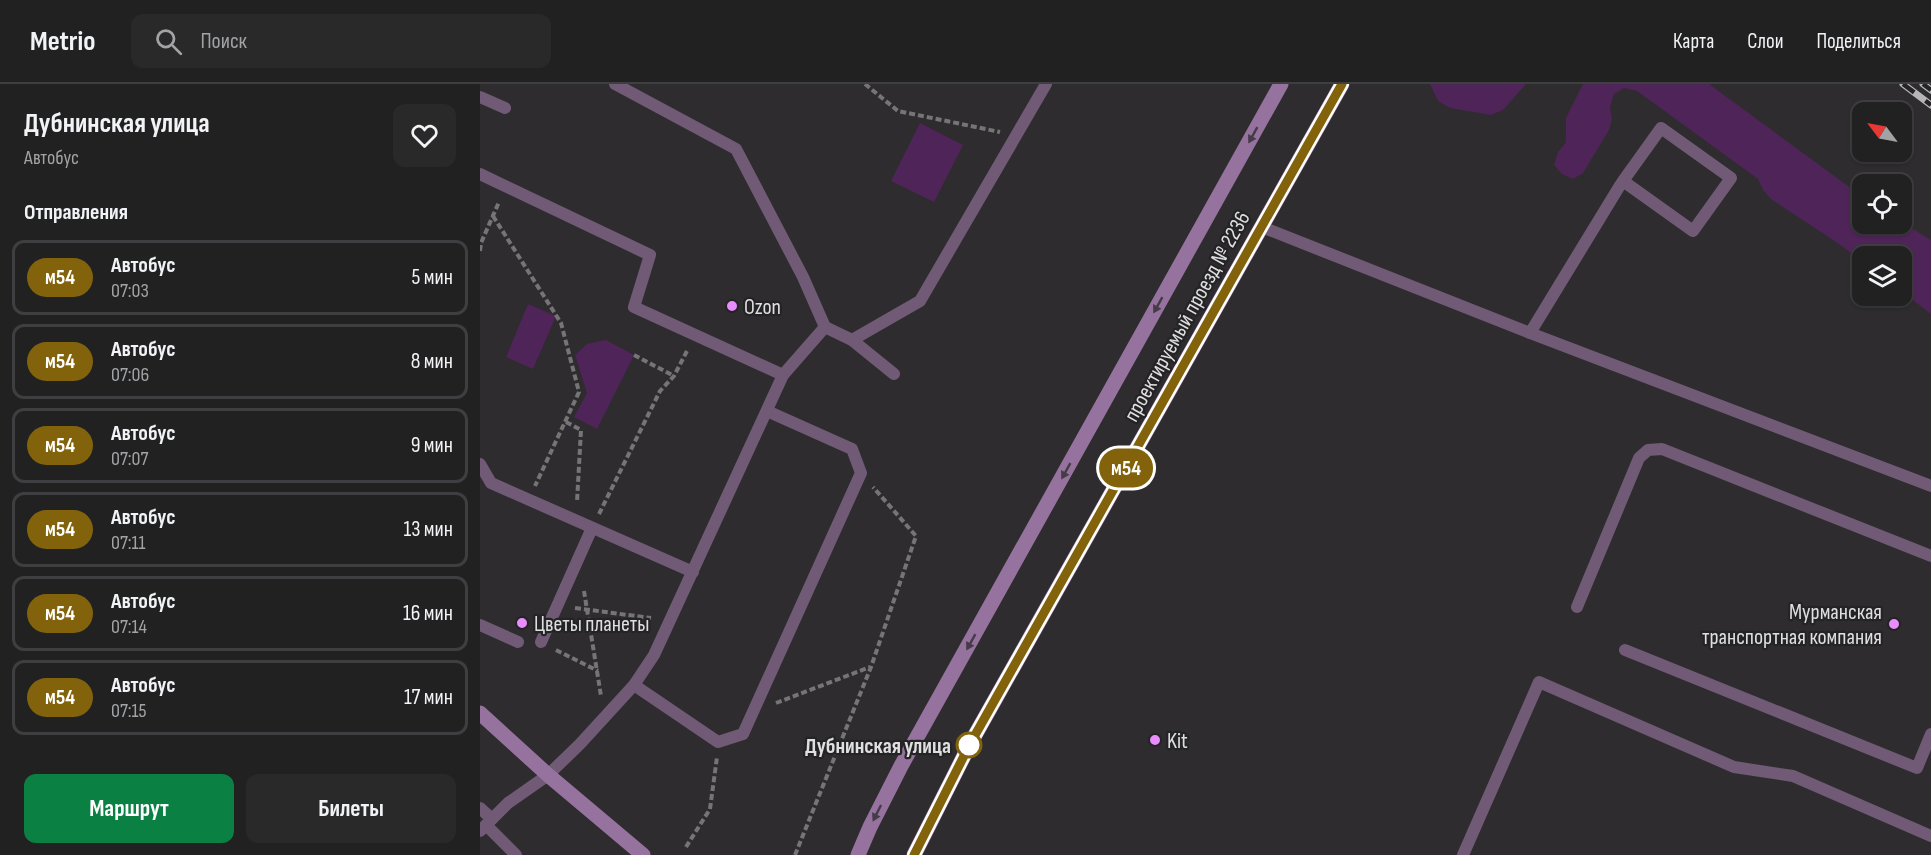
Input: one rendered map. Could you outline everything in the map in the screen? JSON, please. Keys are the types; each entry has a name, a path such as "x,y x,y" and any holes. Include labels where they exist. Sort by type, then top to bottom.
{"main road":[{"name":"проектируемый проезд № 2236","path":"858,855 901,766 1281,84"},
{"name":"проектируемый проезд № 2236","path":"914,855 970,744 1342,84"},
{"path":"480,713 548,775 643,855"},
{"path":"548,775 627,855"}],"lane":[{"path":"615,84 736,149 803,277 825,327 852,340 894,374"},
{"path":"852,340 920,301 1046,84"},
{"path":"480,97 505,108"},
{"path":"1530,333 1623,181 1661,129 1731,178 1693,231 1623,181"},
{"path":"480,174 650,255 634,307 783,375"},
{"path":"1262,226 1530,333 1931,486"},
{"path":"486,825 508,803 548,775 634,685 654,656 783,375 825,327"},
{"path":"634,685 718,742 743,734 861,473 852,449 767,411"},
{"path":"1577,607 1639,458 1648,450 1662,449 1931,556"},
{"path":"480,464 491,483 693,572"},
{"path":"541,642 592,528"},
{"path":"480,625 518,642"},
{"path":"1625,650 1917,768 1931,734"},
{"path":"1463,855 1539,682 1734,767 1793,776 1931,836"},
{"path":"480,808 486,825 516,855"}],"path":[{"path":"865,84 898,111 1016,135"},
{"path":"480,251 481,243 506,186"},
{"path":"493,216 561,323 579,392 529,500"},
{"path":"592,528 660,391 674,376 694,336"},
{"path":"634,356 674,376"},
{"path":"566,422 581,430 576,521"},
{"path":"795,855 871,667 916,536 861,473"},
{"path":"578,560 604,718"},
{"path":"557,607 670,621"},
{"path":"541,642 598,671"},
{"path":"753,711 871,667"},
{"path":"686,847 710,809 717,770 718,742"}],"shaded area":[{"path":"1430,84 1526,84 1503,110 1491,115 1450,108 1438,101"},
{"path":"1583,84 1709,84 1852,189 1852,234 1912,234 1912,228 1931,240 1931,314 1912,300 1912,246 1852,246 1852,254 1771,199 1763,190 1758,179 1637,91 1624,88 1614,94 1610,107 1612,119 1609,130 1583,173 1573,179 1562,174 1554,165 1558,152 1566,142 1566,118"},
{"path":"920,123 963,145 934,202 891,181"},
{"path":"528,304 556,316 533,369 506,357"},
{"path":"606,340 634,355 597,429 574,417 587,393 575,355 587,344"}],"railway":[{"path":"1903,84 1931,105"},
{"path":"1923,84 1931,90"}],"bus line":[{"name":"м54","path":"914,855 970,744 1342,84"}],"place":[{"name":"Ozon","path":"732,306"},
{"name":"Цветы планеты","path":"522,623"},
{"name":"Мурманская транспортная компания","path":"1894,624"},
{"name":"Kit","path":"1155,740"},
{"name":"Дубнинская улица","path":"969,745"}]}
